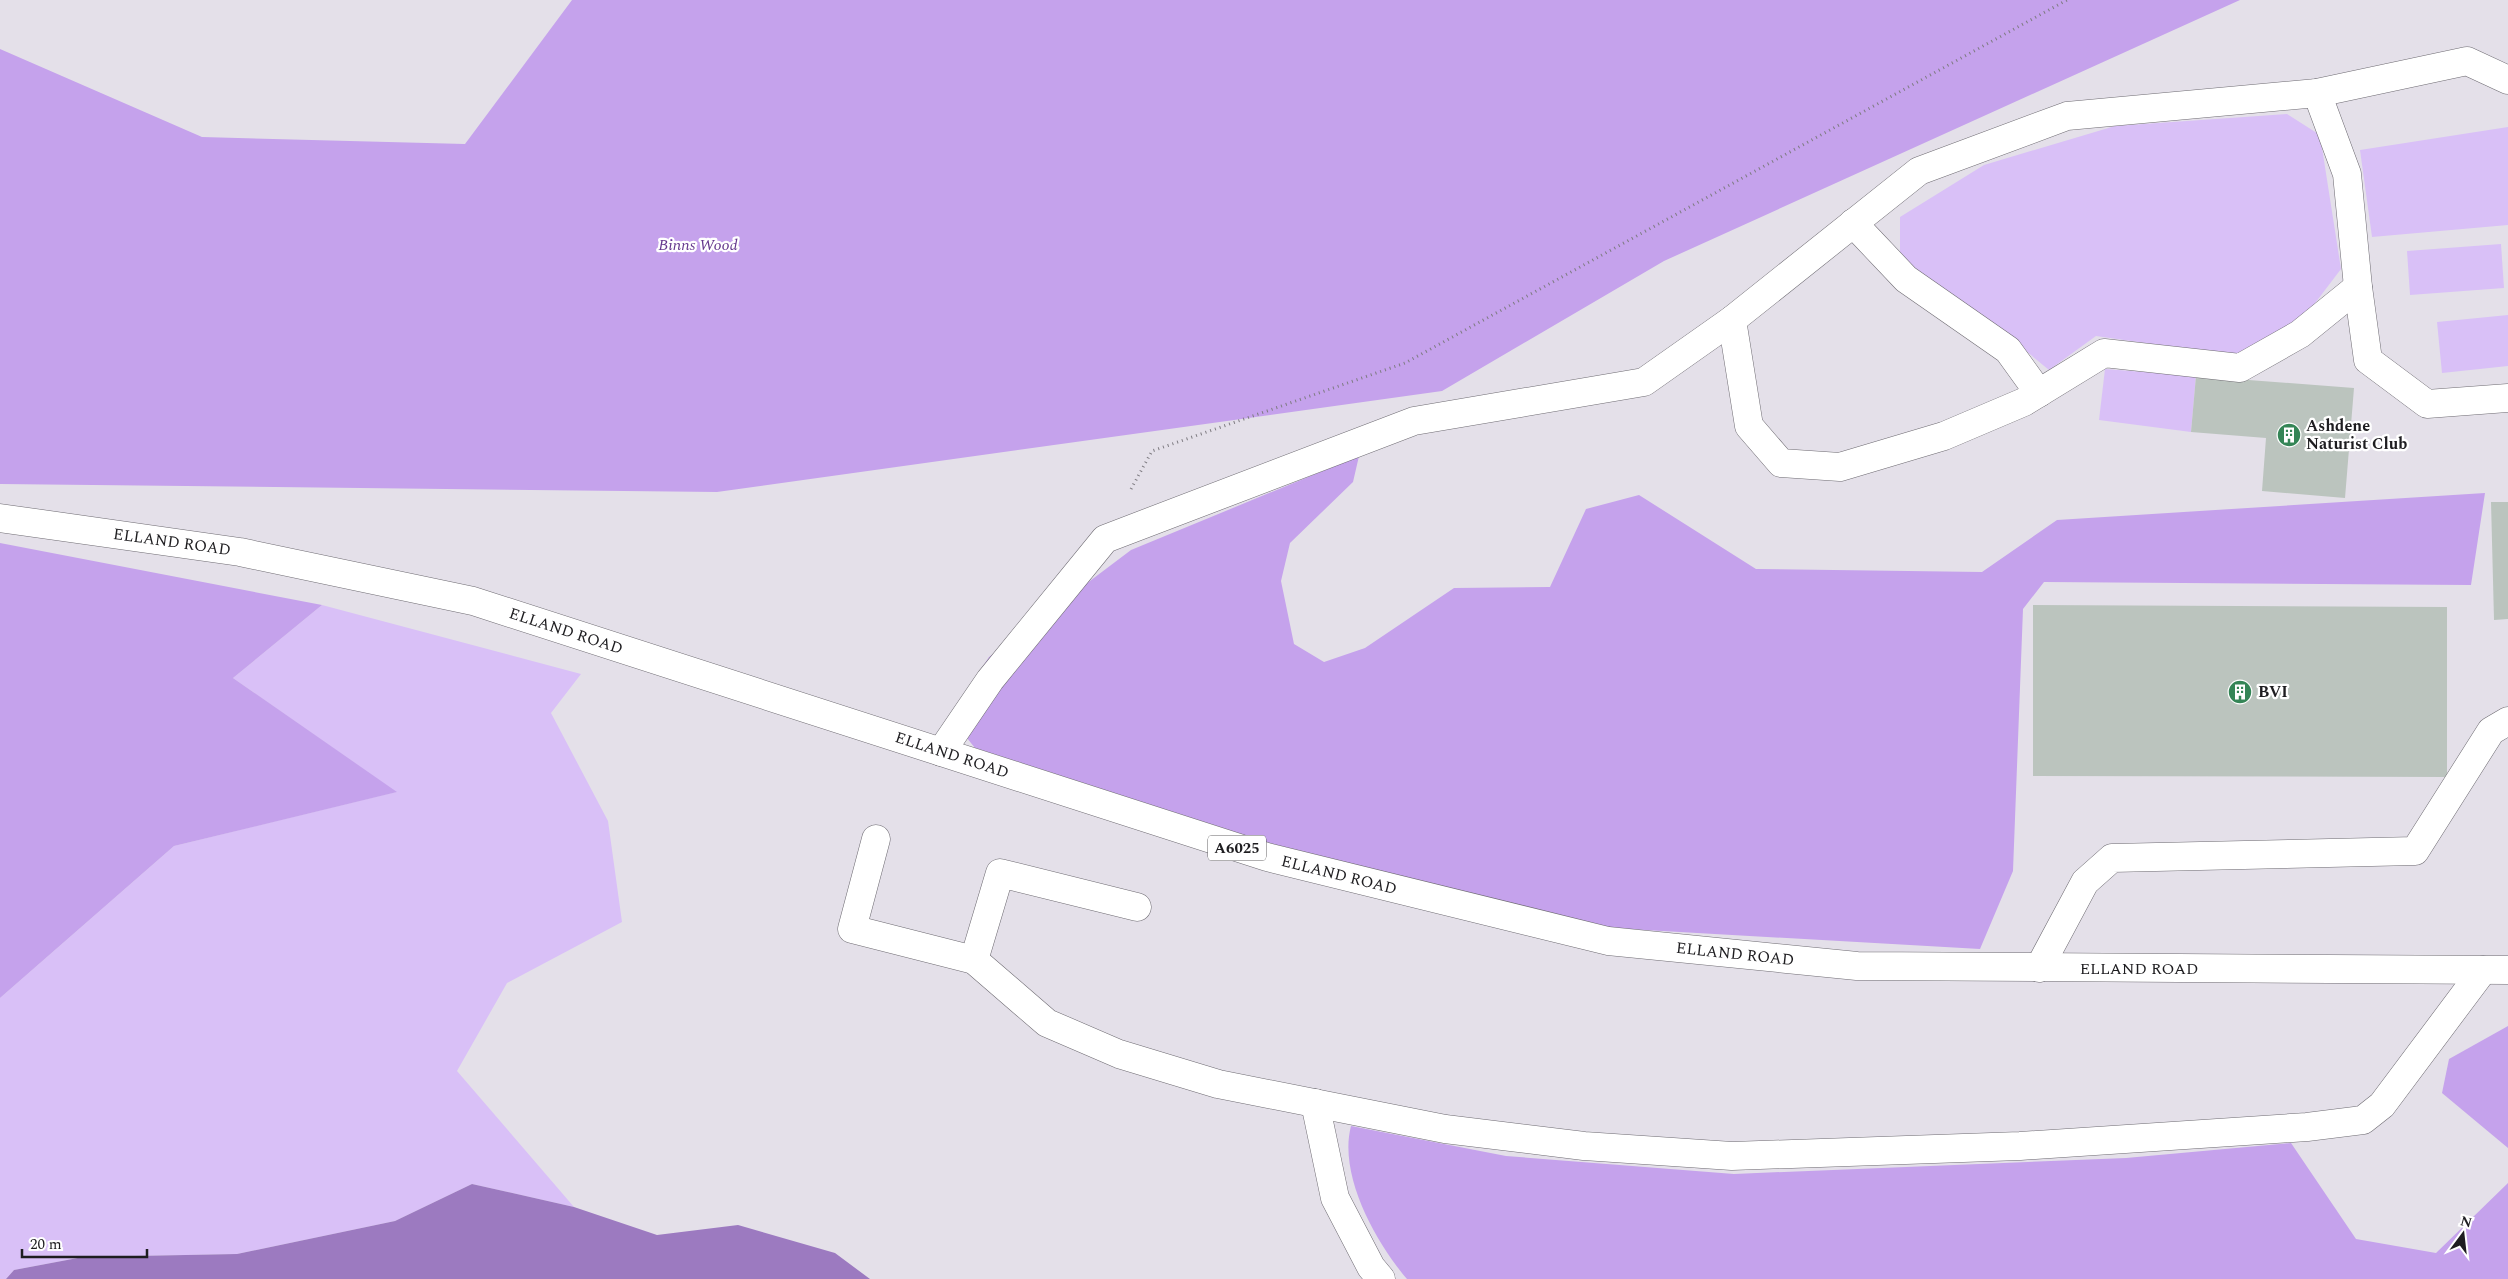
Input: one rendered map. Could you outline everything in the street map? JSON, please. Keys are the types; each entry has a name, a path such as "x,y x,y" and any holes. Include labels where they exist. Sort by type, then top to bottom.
{"main road":[{"path":"941,752 990,680 1105,539 1414,421 1644,382 1732,320 1919,171 2067,116 2317,93 2466,61 2508,80"},
{"path":"2317,93 2347,174 2358,287 2368,360 2427,404 2508,398"},
{"path":"1853,223 1906,279 2008,350 2039,393"},
{"path":"1732,320 1748,426 1781,464 1840,467 1944,436 2024,402 2104,353 2240,368 2300,334 2358,287"},
{"name":"ELLAND ROAD","path":"0,518 240,552 473,601 1268,857 1608,941 1857,966 2496,970"},
{"path":"2039,968 2085,882 2112,858 2415,851 2491,731 2508,721"},
{"path":"876,839 852,929 974,960 1047,1023 1119,1054 1218,1084 1445,1129 1584,1146 1732,1156 2020,1146 2307,1127 2363,1120 2382,1105 2496,970"},
{"path":"974,960 1000,873 1137,907"},
{"path":"1315,1103 1335,1198 1371,1267 1381,1279"}],"path":[{"path":"1105,539 1152,451 1404,363 2067,0"}],"shaded area":[{"path":"2287,114 2320,135 2341,269 2303,319 2236,356 2096,336 2049,370 2002,331 1900,262 1900,217 1984,165 2115,126"},
{"path":"2508,127 2508,225 2372,237 2360,150"},
{"path":"2501,244 2504,288 2410,295 2407,251"},
{"path":"2508,315 2508,366 2442,373 2437,322"},
{"path":"2105,369 2196,376 2191,432 2099,420"},
{"path":"322,605 581,674 551,713 608,821 622,922 507,983 457,1071 574,1207 472,1184 395,1221 237,1254 83,1257 14,1270 6,1279 0,1279 0,998 174,846 396,792 233,678"},
{"path":"472,1184 574,1207 657,1235 738,1225 835,1253 870,1279 6,1279 14,1270 83,1257 237,1254 395,1221"}],"green space":[{"name":"Binns Wood","path":"572,0 2240,0 1664,261 1442,391 717,492 0,484 0,49 202,137 465,144"},
{"path":"1359,456 1353,482 1290,543 1281,581 1294,644 1324,662 1365,648 1454,588 1550,587 1586,509 1639,495 1756,569 1982,572 2057,520 2485,493 2471,585 2044,582 2023,609 2013,871 1980,949 1610,928 1269,843 975,748 950,717 989,657 1131,550"},
{"path":"0,543 322,605 233,678 397,792 174,846 0,998"},
{"path":"2508,1026 2508,1148 2442,1093 2449,1059"},
{"path":"1351,1126 1506,1156 1734,1174 2126,1158 2291,1143 2356,1239 2436,1253 2508,1183 2508,1279 1407,1279 1383,1247 1362,1207 1350,1166 1348,1145"}],"building":[{"name":"Ashdene Naturist Club","path":"2196,376 2354,388 2345,498 2262,491 2266,438 2191,432"},
{"path":"2491,502 2508,502 2508,619 2494,620"},
{"name":"BVI","path":"2033,605 2447,607 2447,777 2033,776"}],"place":[{"name":"Ashdene Naturist Club","path":"2289,435"},
{"name":"BVI","path":"2240,692"}]}
